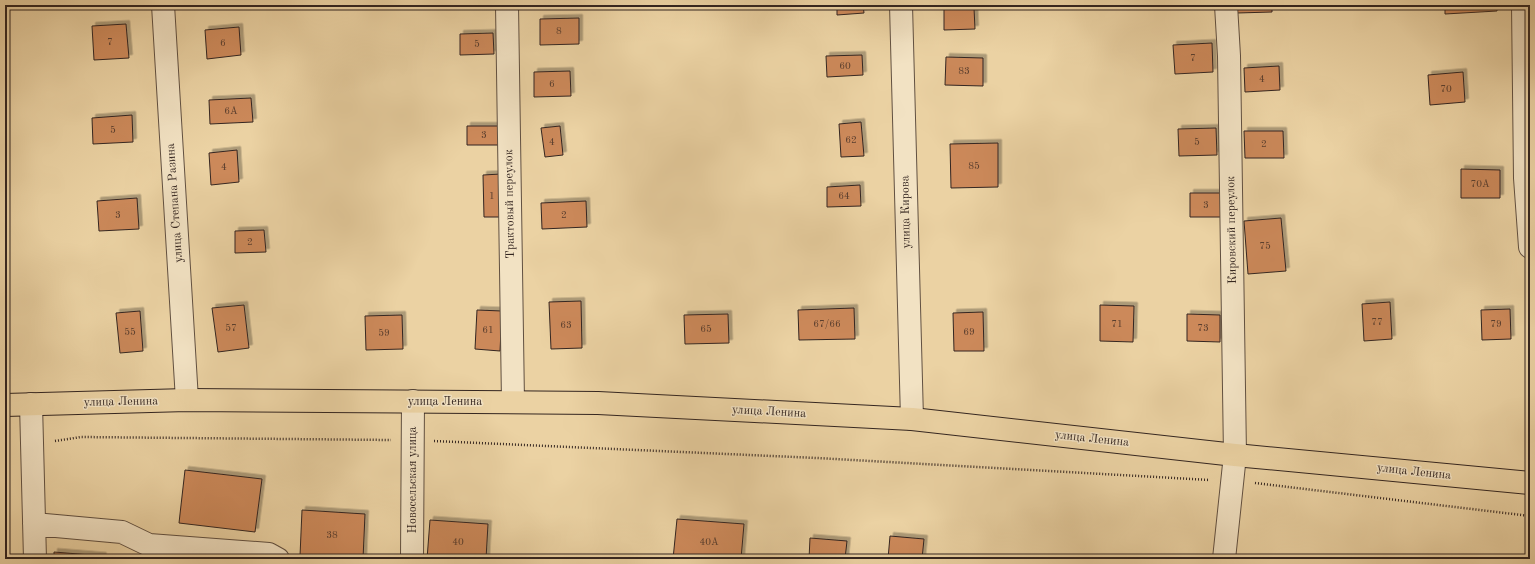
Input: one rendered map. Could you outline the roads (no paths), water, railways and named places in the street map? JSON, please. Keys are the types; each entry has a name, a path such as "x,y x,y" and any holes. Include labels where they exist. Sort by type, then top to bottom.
{"main road":[{"name":"улица Ленина","path":"5,405 187,400 598,403 912,419 1235,454 1530,483"}],"street":[{"name":"улица Степана Разина","path":"163,5 187,400"},
{"name":"Трактовый переулок","path":"507,5 514,402"},
{"name":"улица Кирова","path":"901,5 912,419"},
{"name":"Кировский переулок","path":"1224,559 1235,454 1229,56 1226,5"},
{"path":"1523,5 1525,178 1530,247"},
{"name":"Новосельская улица","path":"412,559 413,402"},
{"path":"31,404 35,559"},
{"path":"34,524 122,532 149,545 159,552 269,554 278,559"}]}
